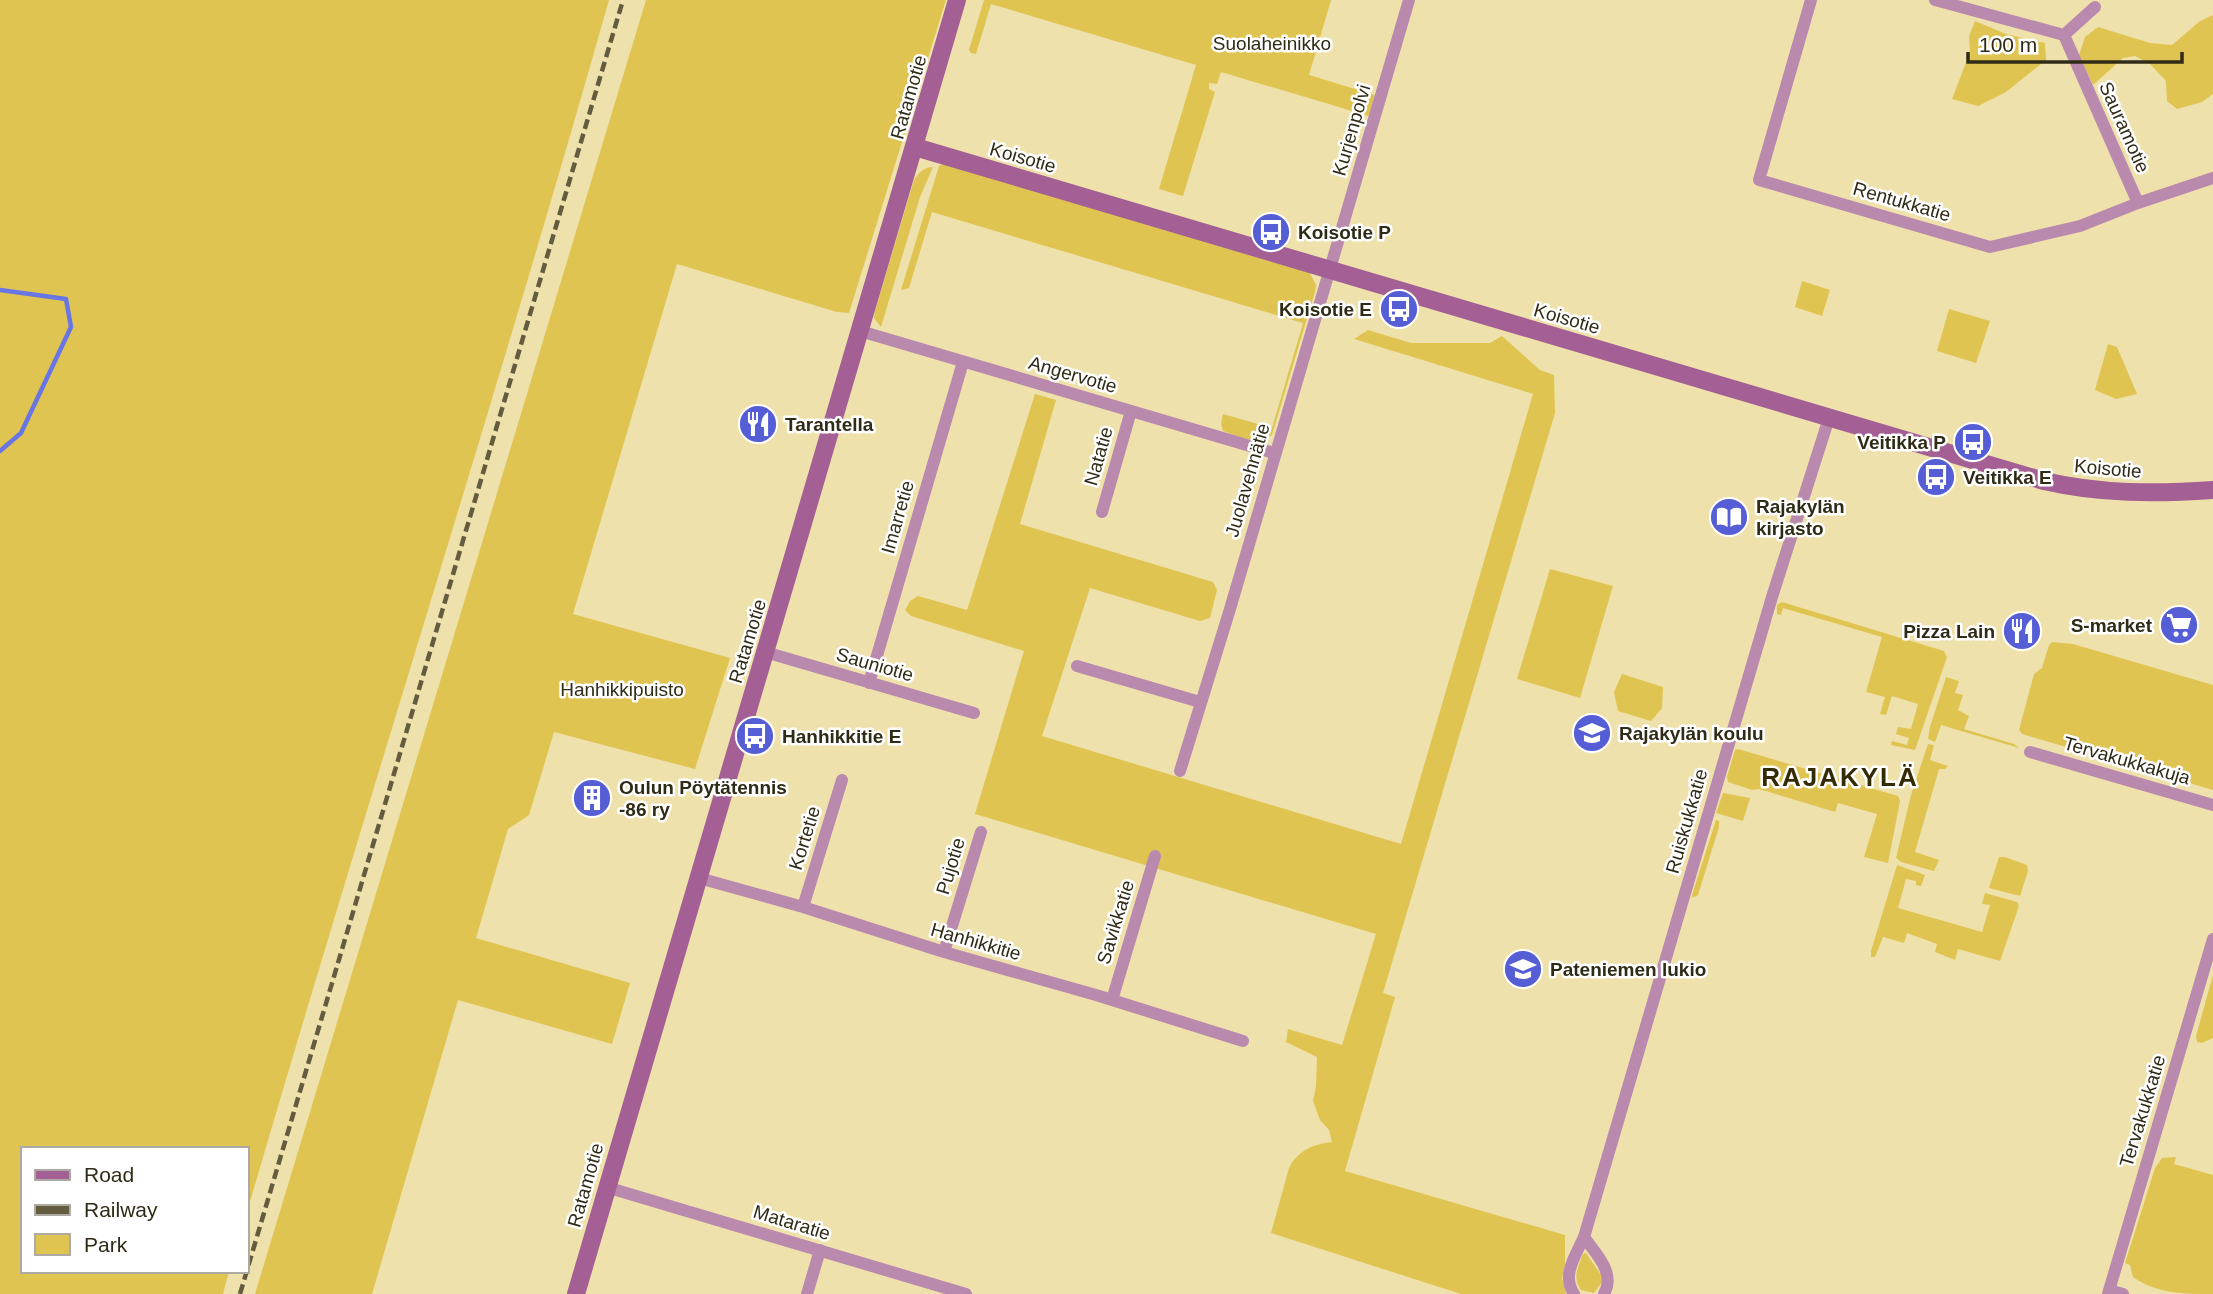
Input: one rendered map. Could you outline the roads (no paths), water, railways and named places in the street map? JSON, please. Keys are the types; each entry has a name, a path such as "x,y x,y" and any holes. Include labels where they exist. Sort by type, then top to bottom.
{"street":[{"name":"Ratamotie","path":"576,1294 957,0"},
{"name":"Kurjenpolvi","path":"1330,270 1409,0"},
{"name":"Rentukkatie","path":"1811,0 1759,180 1990,247 2080,226 2138,202 2213,178"},
{"path":"1935,0 2064,35 2095,7"},
{"name":"Sauramotie","path":"2064,35 2138,202"},
{"name":"Koisotie","path":"915,147 1829,418 2068,486 2128,493 2213,490"},
{"name":"Juolavehnätie","path":"1180,771 1330,270"},
{"name":"Angervotie","path":"860,331 1274,453"},
{"name":"Imarretie","path":"869,683 963,362"},
{"name":"Natatie","path":"1102,512 1131,411"},
{"name":"Ruiskukkatie","path":"1574,1294 1568,1276 1584,1237 1757,648 1829,418"},
{"name":"Sauniotie","path":"765,652 974,713"},
{"path":"1077,666 1200,702"},
{"name":"Tervakukkakuja","path":"2030,752 2213,804"},
{"name":"Kortetie","path":"803,907 842,780"},
{"name":"Pujotie","path":"944,952 981,832"},
{"name":"Savikkatie","path":"1112,1000 1155,856"},
{"name":"Hanhikkitie","path":"699,878 1243,1041"},
{"name":"Tervakukkatie","path":"2108,1292 2213,939"},
{"name":"Mataratie","path":"606,1187 964,1294"},
{"path":"1584,1237 1609,1275 1604,1294"},
{"path":"807,1294 820,1250"},
{"path":"2108,1292 2123,1294"}],"waterway":[{"path":"0,290 66,299 71,327 21,433 0,451"}],"railway":[{"path":"248,1267 623,0"},
{"path":"240,1294 246,1273"}],"place":[{"name":"Koisotie P","path":"1271,232"},
{"name":"Koisotie E","path":"1399,309"},
{"name":"Tarantella","path":"758,424"},
{"name":"Veitikka P","path":"1973,442"},
{"name":"Veitikka E","path":"1936,477"},
{"name":"Rajakylän kirjasto","path":"1729,517"},
{"name":"S-market","path":"2179,625"},
{"name":"Pizza Lain","path":"2022,631"},
{"name":"Rajakylän koulu","path":"1592,733"},
{"name":"Hanhikkitie E","path":"755,736"},
{"name":"Oulun Pöytätennis -86 ry","path":"592,798"},
{"name":"Pateniemen lukio","path":"1523,969"}],"district":[{"name":"RAJAKYLÄ","path":"1840,777"}],"park label":[{"name":"Suolaheinikko","path":"1272,43"},
{"name":"Hanhikkipuisto","path":"622,689"}]}
